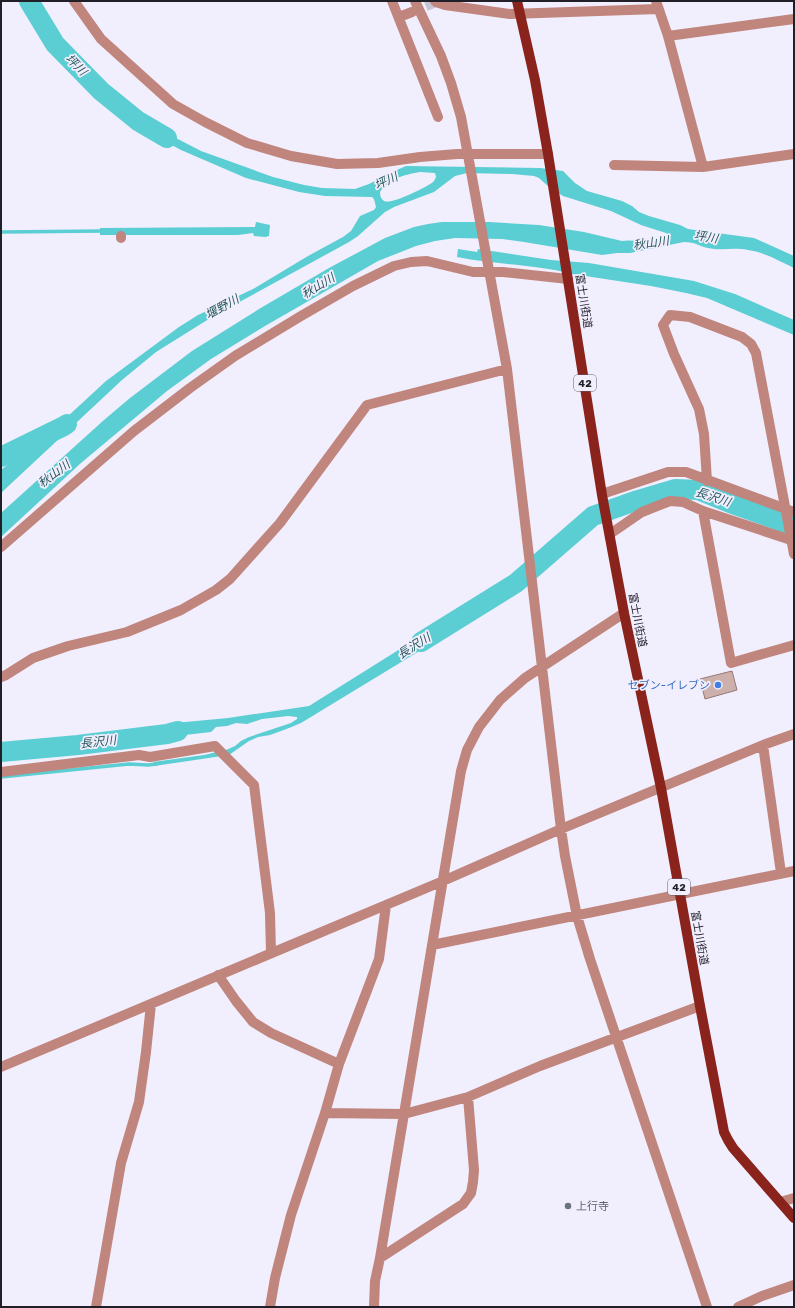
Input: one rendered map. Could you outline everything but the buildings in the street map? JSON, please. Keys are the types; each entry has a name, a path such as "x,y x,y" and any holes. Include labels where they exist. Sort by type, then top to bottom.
{"main road":[{"name":"富士川街道","path":"517,1 535,80 548,154 602,494 624,613 661,788 722,1123 728,1140 733,1148 794,1218"}],"street":[{"path":"74,1 101,39 173,104 247,143 291,156 337,164 378,163 420,157 469,154 548,154"},
{"path":"392,1 438,117"},
{"path":"415,1 441,56 451,83 461,117 469,154 507,369 534,588 561,829 577,916 616,1038 707,1307"},
{"path":"436,1 445,5 510,14 657,5 668,36 703,167"},
{"path":"399,17 412,12"},
{"path":"668,36 794,18"},
{"path":"614,165 703,167 794,154"},
{"path":"1,547 134,431 234,356 346,290 394,266 410,262 427,261 473,272 488,268 518,273 568,276"},
{"path":"707,480 704,434 699,409 674,354 663,325 670,315 690,317 742,337 751,344 756,353 788,510 794,554"},
{"path":"1,677 33,658 68,646 127,632 181,610 216,590 230,579 280,523 367,405 507,369"},
{"path":"602,494 668,472 686,472 788,510"},
{"path":"610,533 642,512 670,501 683,502 703,511 792,540"},
{"path":"703,511 731,663 794,645"},
{"path":"374,1307 375,1281 461,771 467,750 479,727 500,700 542,666 624,613"},
{"path":"1,1067 443,881 561,829 763,745 794,734"},
{"path":"763,745 782,873"},
{"path":"1,772 139,755 150,757 215,746 254,785 270,913 271,953"},
{"path":"432,945 794,870"},
{"path":"270,1307 275,1278 292,1215 325,1113 338,1064 379,959 386,905"},
{"path":"218,975 253,1022 271,1033 338,1064"},
{"path":"96,1307 121,1163 139,1102 151,1004"},
{"path":"325,1113 404,1114 468,1098 540,1066 700,1006"},
{"path":"380,1258 463,1204 471,1193 474,1170 468,1098"},
{"path":"780,1202 794,1198"},
{"path":"738,1307 762,1296 794,1285"}],"water":[{"name":"秋山川","path":"147,123 201,151 273,177 322,188 355,189 406,166 540,168 563,171 575,183 587,191 622,201 632,206 639,212 649,216 680,225 688,229 754,238 794,256 794,268 754,251 743,249 713,249 688,242 630,253 602,255 502,239 455,238 416,246 378,261 211,359 167,391 81,463 1,537 1,513 130,398 192,351 259,309 329,268 385,238 414,227 442,222 489,222 539,225 584,232 622,241 653,242 664,240 669,236 666,233 641,225 611,211 563,196 534,176 467,173 455,176 434,192 394,207 385,212 349,242 212,317 156,352 122,380 1,493 1,470 67,417 106,381 179,327 198,315 253,289 343,237 351,231 360,216 374,210 376,207 372,197 325,196 299,192 246,178 181,150 140,128","holes":["420,172 435,173 436,177 433,182 409,195 388,202 384,201 381,197 380,192 383,187 392,180"]},
{"path":"256,222 270,225 269,236 254,236 253,233 238,235 100,235 100,228 255,227"},
{"path":"458,249 477,252 478,249 551,260 589,263 694,281 735,294 794,320 794,335 707,298 651,286 572,274 544,268 486,262 457,257"},
{"path":"440,624 449,633 301,723 249,741 229,755 154,766 153,762 204,755 226,750 249,737 291,723 297,719 297,717 288,716 262,719 247,724 236,723 216,727 211,732 150,739 150,732 167,729 175,723 228,718 309,706"}],"waterway":[{"name":"坪川","path":"29,1 55,44 101,91 138,121 167,138"},
{"path":"1,232 104,231"},
{"name":"堰野川","path":"1,457 67,424"},
{"name":"長沢川","path":"421,642 516,583 593,516 638,500 675,489 698,490 794,526"},
{"name":"長沢川","path":"1,752 78,745 167,734 178,731"},
{"path":"1,777 129,764 157,764"}],"tunnel":[{"path":"412,12 436,2"}],"place":[{"name":"セブン-イレブン","path":"718,685"},
{"name":"上行寺","path":"568,1206"}]}
